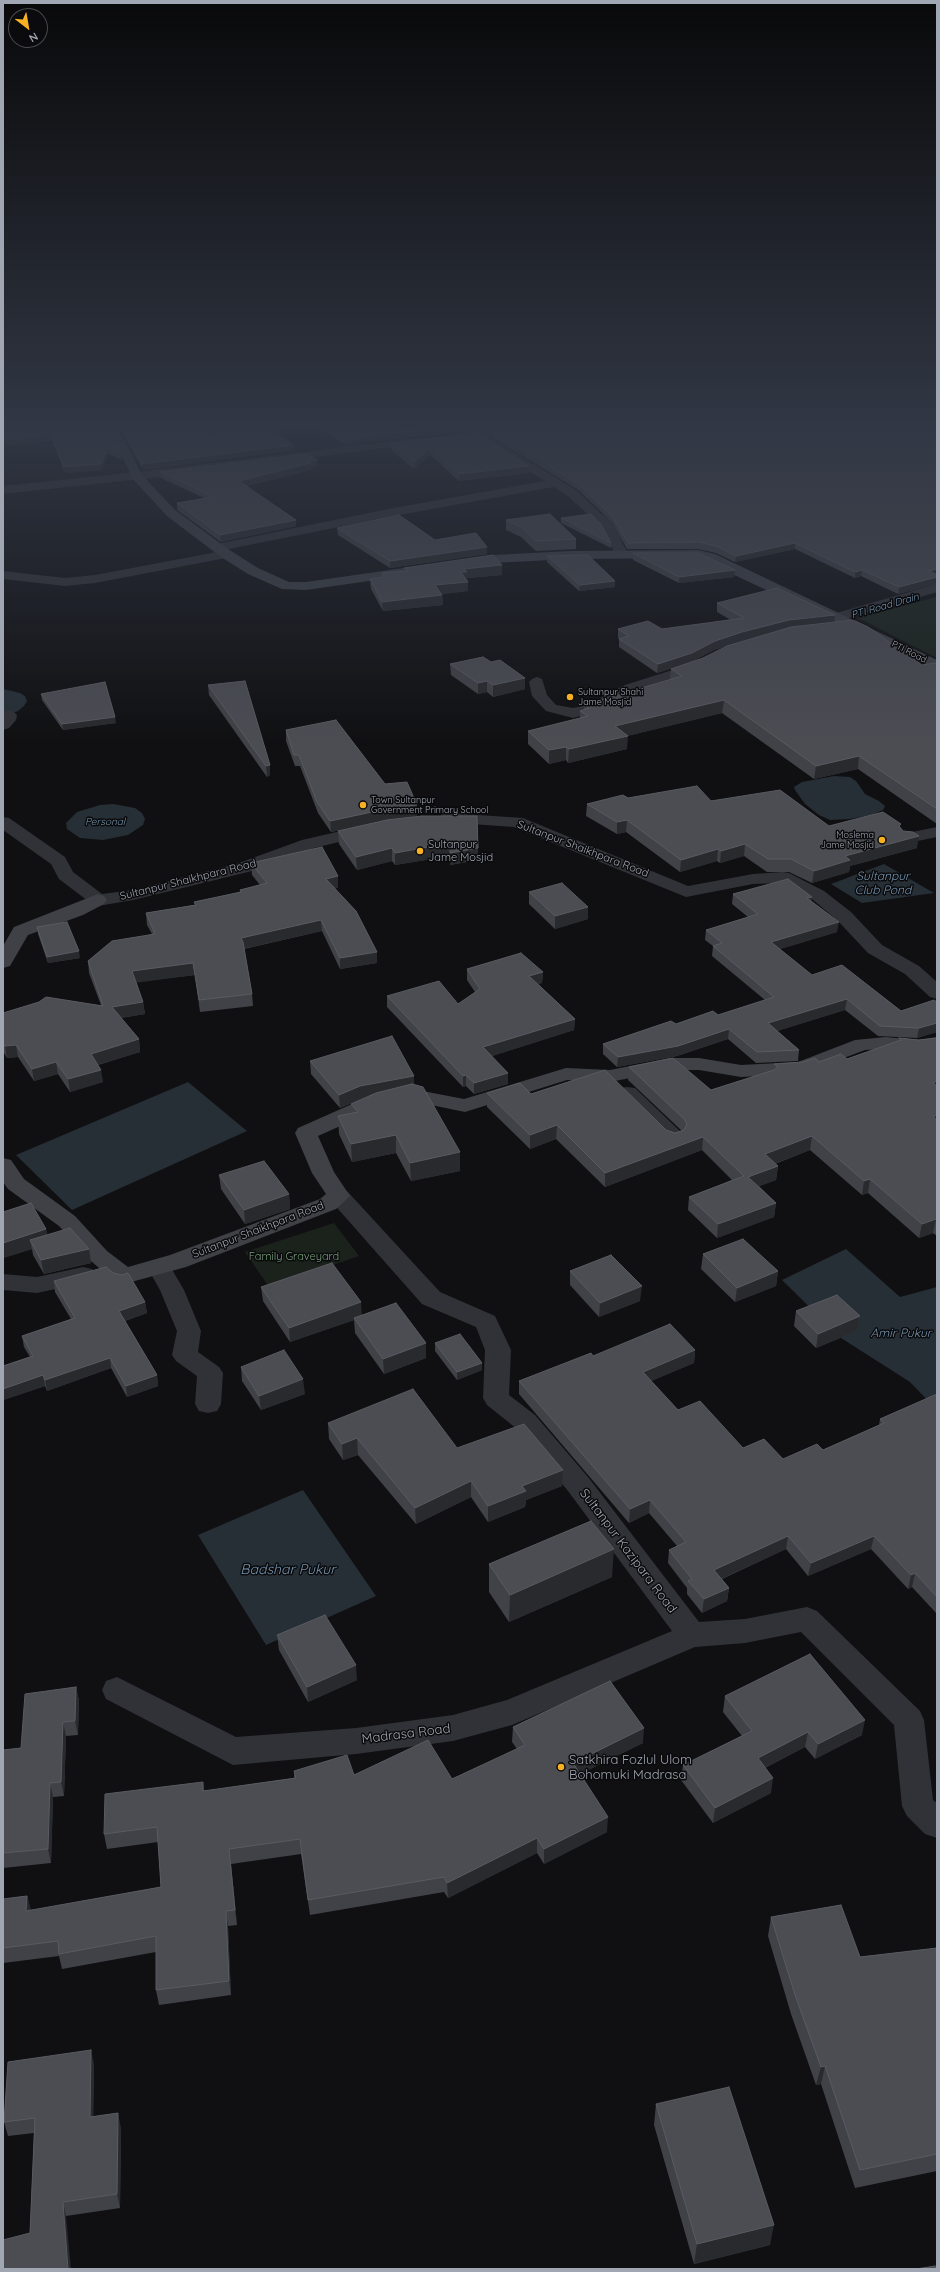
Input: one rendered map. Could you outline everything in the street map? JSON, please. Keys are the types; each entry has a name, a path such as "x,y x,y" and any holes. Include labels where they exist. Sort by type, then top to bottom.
{"main road":[{"path":"201,535 253,571 287,586 306,586 423,569"},
{"path":"454,565 493,559 570,555 698,554 710,557 836,623"},
{"name":"PTI Road","path":"857,626 937,666"},
{"name":"Sultanpur Shaikhpara Road","path":"3,962 21,931 50,919 76,911 98,900"},
{"path":"339,1196 323,1173 306,1133 362,1108 412,1096 465,1106 566,1074 610,1076 670,1064 699,1064 741,1071 802,1068 862,1044 886,1043 917,1046 937,1043"},
{"name":"Sultanpur Shaikhpara Road","path":"3,1166 16,1184 67,1220 99,1256 124,1276 159,1266 310,1212 328,1204 339,1196"}],"street":[{"path":"3,575 65,582 95,579 292,535"},
{"path":"612,535 622,555"},
{"path":"836,623 937,588"},
{"path":"836,623 857,626"},
{"path":"537,682 540,696 551,708 573,713 599,707 608,699 630,688 690,669 709,660"},
{"name":"Sultanpur Shaikhpara Road","path":"434,820 449,818 517,822 647,874 686,892 753,879 783,877 818,895 844,916 875,949 912,970 937,992"},
{"path":"3,822 59,861 65,875 98,900"},
{"name":"Sultanpur Shaikhpara Road","path":"98,900 133,895 242,868 308,844 387,826"},
{"path":"908,838 937,832"},
{"path":"610,1076 674,1138"},
{"name":"Sultanpur Kazipara Road","path":"339,1196 431,1298 486,1322 498,1350 496,1398 526,1422 578,1484 692,1635"},
{"path":"159,1266 172,1290 189,1330 184,1355 210,1373 208,1404"},
{"path":"3,1282 37,1285 62,1281 112,1267"},
{"path":"692,1635 745,1631 807,1619 909,1720 918,1806 937,1824"},
{"name":"Madrasa Road","path":"117,1690 233,1751 356,1741 453,1728 512,1712 692,1635"}],"green space":[{"path":"937,597 937,658 858,618"},
{"name":"Family Graveyard","path":"334,1223 359,1256 269,1287 245,1252"}],"water":[{"path":"3,689 20,693 25,696 27,701 24,706 18,711 3,716"},
{"path":"834,776 850,777 856,781 865,794 879,801 885,806 883,810 871,815 850,819 830,820 819,815 805,804 794,787 802,782"},
{"name":"Personal","path":"113,804 135,808 142,813 145,819 143,825 128,835 103,840 80,838 67,829 66,823 77,812 100,805"},
{"name":"Sultanpur Club Pond","path":"884,864 934,893 862,903 831,884"},
{"path":"188,1082 247,1131 72,1210 16,1155"},
{"name":"Amir Pukur","path":"846,1249 900,1297 937,1287 937,1410 910,1382 841,1338 782,1280"},
{"name":"Badshar Pukur","path":"303,1490 376,1596 266,1645 198,1535"}],"building":[{"path":"348,535 428,535 435,540 464,535 478,535 487,547 390,561"},
{"path":"530,535 572,535 576,539 536,541"},
{"path":"595,535 607,535 611,543"},
{"path":"623,535 937,535 937,569 929,571 937,575 937,577 899,587 862,570 855,572 795,543 736,556 716,546 699,542 628,543"},
{"path":"633,553 698,553 735,570 679,577"},
{"path":"493,555 502,565 464,569 467,572 461,572 468,582 435,585 442,595 382,602 370,579 384,577 382,573 408,571 404,568"},
{"path":"588,555 615,581 580,585 547,556"},
{"path":"777,588 835,615 789,620 742,632 715,641 692,653 658,664 619,639 629,636 618,629 648,621 662,629 744,618 717,603"},
{"path":"853,620 868,627 922,665 937,663 937,809 859,756 816,766 724,700 615,726 628,736 569,749 566,747 549,750 528,731 588,716 580,711 589,708 584,705 682,676 671,669 703,658 727,646 791,627"},
{"path":"483,657 491,662 500,660 525,678 493,685 487,681 478,683 450,664"},
{"path":"245,681 270,765 266,766 208,685"},
{"path":"105,682 115,717 62,724 41,694"},
{"path":"336,720 385,784 407,782 417,805 386,809 330,821 317,802 299,755 294,755 286,730"},
{"path":"697,786 711,801 780,790 829,826 883,812 901,824 899,826 903,831 913,832 919,836 845,856 850,860 814,871 791,859 768,859 745,844 721,851 718,849 681,860 627,820 617,822 587,804 623,795 628,798"},
{"path":"422,816 477,816 478,848 450,853 450,843 395,853 392,848 356,857 338,831 387,820"},
{"path":"322,847 338,876 326,879 356,911 377,952 340,958 321,920 241,938 252,994 199,1000 193,963 132,971 143,1002 112,1007 139,1039 91,1054 101,1070 68,1079 56,1062 32,1069 16,1045 5,1046 3,1043 3,1013 39,1002 46,997 103,1006 88,961 112,941 155,934 146,913 196,905 194,902 241,892 240,890 267,883 251,863"},
{"path":"788,879 812,897 807,898 839,922 771,942 812,975 842,965 901,1011 934,1000 937,1002 937,1023 919,1028 880,1026 847,999 768,1023 799,1050 757,1052 729,1029 678,1046 618,1057 603,1044 671,1021 676,1024 713,1011 718,1015 774,997 713,946 722,943 706,930 758,914 733,894"},
{"path":"562,883 588,907 555,916 529,892"},
{"path":"67,922 79,951 47,957 37,927"},
{"path":"521,953 543,972 529,976 575,1019 483,1047 508,1073 474,1083 466,1075 463,1076 387,996 439,981 458,1004 480,989 467,969"},
{"path":"392,1036 414,1076 360,1086 339,1095 310,1061"},
{"path":"899,1038 919,1040 937,1038 937,1081 933,1083 937,1086 937,1115 933,1117 937,1120 937,1220 936,1219 922,1224 870,1179 864,1181 812,1136 765,1154 778,1166 748,1177 776,1203 718,1224 689,1197 744,1176 703,1137 605,1173 557,1125 530,1135 487,1093 520,1083 531,1094 605,1070 666,1130 675,1133 684,1130 687,1124 684,1119 629,1067 673,1058 711,1090 774,1070 778,1067 774,1064 803,1062 815,1058 819,1062 841,1054 847,1059 901,1040"},
{"path":"412,1084 423,1087 460,1152 410,1163 396,1135 351,1144 338,1116 358,1112 351,1104 376,1093"},
{"path":"264,1161 289,1194 244,1210 219,1175"},
{"path":"31,1203 46,1229 3,1243 3,1212"},
{"path":"70,1228 89,1249 41,1260 30,1240"},
{"path":"743,1239 778,1271 737,1288 703,1254"},
{"path":"611,1255 642,1286 600,1303 570,1271"},
{"path":"332,1263 361,1302 289,1328 261,1287"},
{"path":"106,1267 113,1273 122,1275 128,1273 145,1302 119,1311 157,1375 126,1386 110,1358 45,1380 43,1375 3,1389 3,1366 33,1356 22,1336 75,1318 54,1281"},
{"path":"837,1295 860,1316 818,1334 796,1311"},
{"path":"396,1303 426,1343 383,1359 354,1318"},
{"path":"670,1324 695,1350 643,1372 678,1410 700,1401 743,1448 764,1439 783,1459 817,1444 823,1450 884,1423 880,1419 937,1394 937,1597 915,1573 911,1575 874,1536 811,1563 788,1536 714,1570 729,1588 704,1599 688,1581 692,1579 669,1550 686,1542 650,1500 630,1509 519,1381 591,1353 593,1356"},
{"path":"460,1334 482,1363 457,1372 435,1343"},
{"path":"284,1350 303,1379 259,1396 241,1367"},
{"path":"413,1389 457,1448 524,1424 563,1470 522,1486 526,1491 488,1506 471,1481 415,1508 357,1438 342,1444 328,1423"},
{"path":"591,1521 614,1549 510,1595 489,1564"},
{"path":"325,1615 356,1665 307,1687 277,1635"},
{"path":"810,1654 865,1720 818,1744 808,1732 758,1758 773,1778 715,1808 683,1765 752,1731 725,1696"},
{"path":"610,1681 644,1728 573,1763 608,1817 544,1849 537,1838 447,1883 444,1877 308,1900 300,1839 229,1849 235,1910 226,1911 229,1981 156,1990 156,1936 59,1954 58,1941 3,1948 3,1899 27,1896 26,1911 161,1887 157,1827 104,1834 105,1794 203,1782 203,1791 296,1778 294,1771 347,1755 354,1775 428,1740 452,1779 525,1745 513,1727"},
{"path":"76,1687 75,1721 63,1722 61,1782 50,1783 48,1849 3,1853 3,1750 21,1748 25,1694"},
{"path":"841,1905 860,1957 937,1948 937,2154 860,2170 825,2066 821,2067 795,1995 771,1917"},
{"path":"91,2050 90,2117 118,2113 117,2194 63,2202 68,2269 3,2269 3,2240 30,2233 35,2118 4,2122 8,2062"},
{"path":"729,2087 774,2225 697,2244 656,2104"},
{"path":"935,2266 936,2269 916,2269"}],"waterway":[{"path":"618,535 620,546"}],"place":[{"name":"Sultanpur Shahi Jame Mosjid","path":"570,697"},
{"name":"Town Sultanpur Government Primary School","path":"363,805"},
{"name":"Moslema Jame Mosjid","path":"882,840"},
{"name":"Sultanpur Jame Mosjid","path":"420,851"},
{"name":"Satkhira Fozlul Ulom Bohomuki Madrasa","path":"561,1767"}],"water label":[{"name":"PTI Road Drain","path":"885,606"}]}
